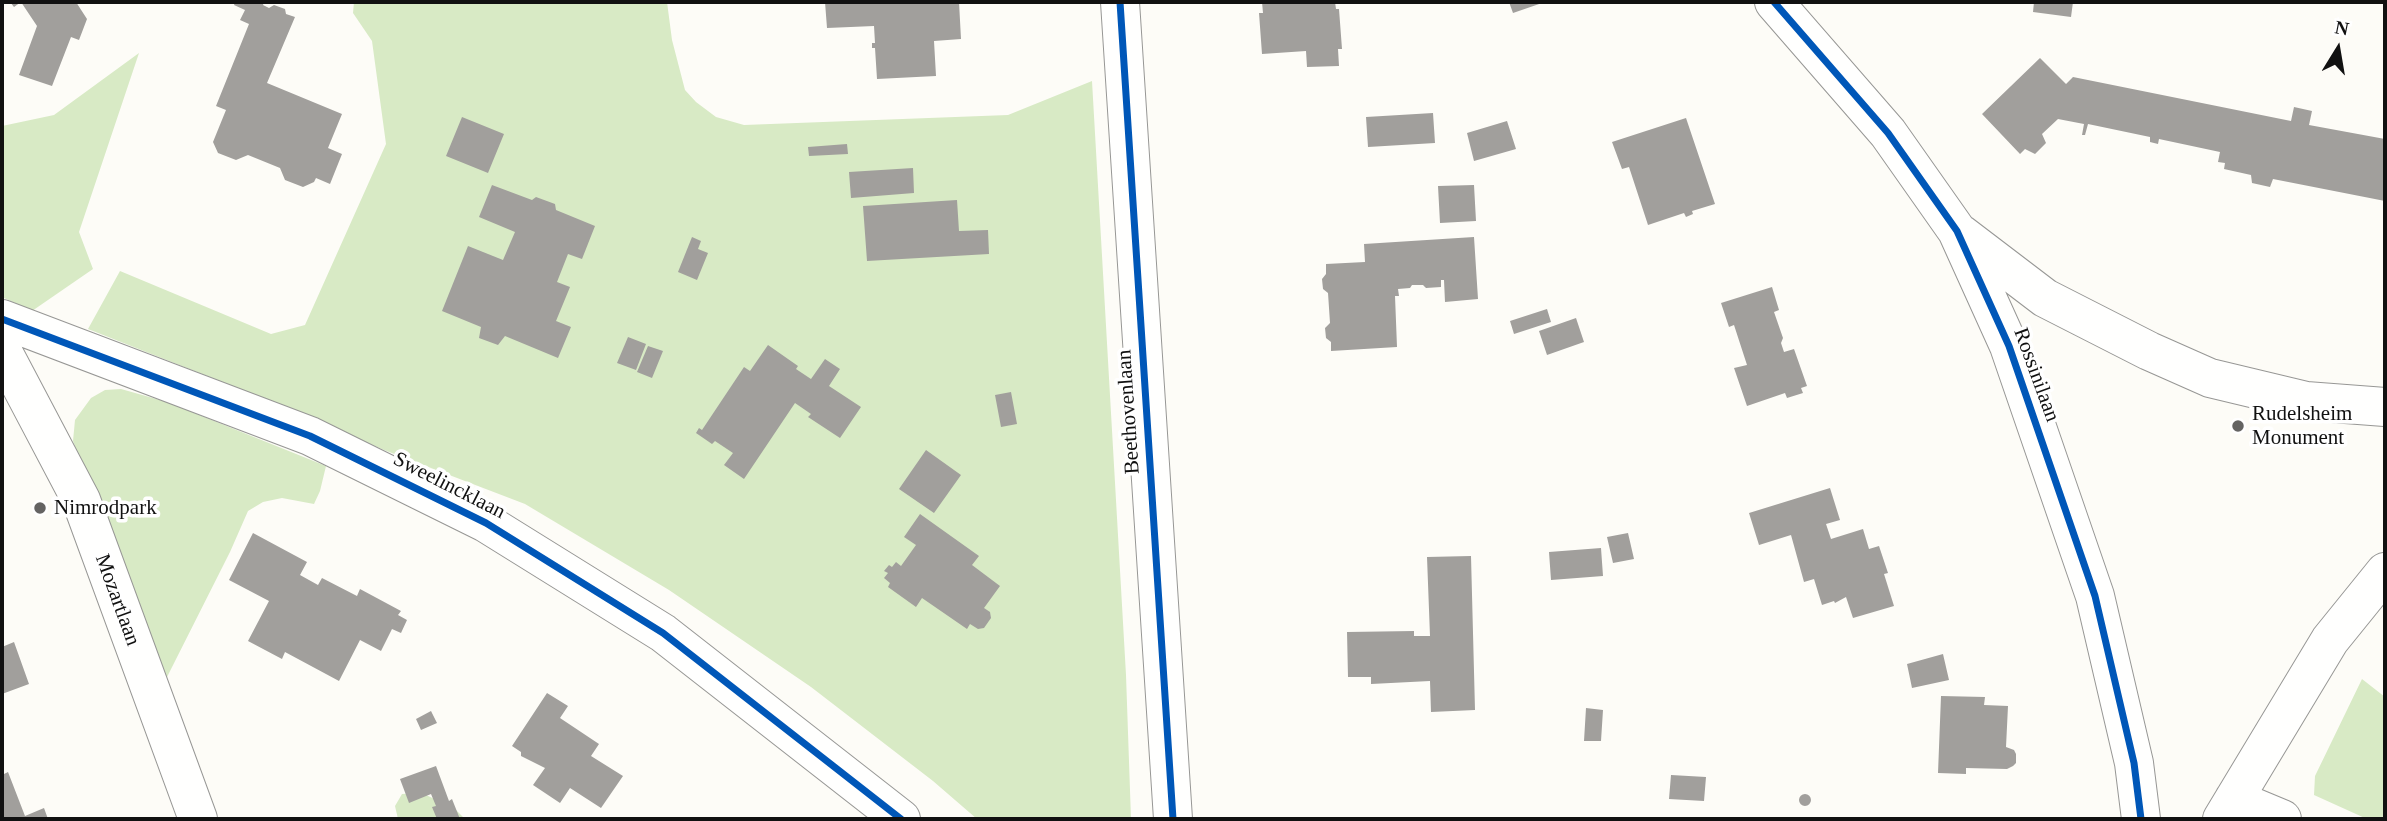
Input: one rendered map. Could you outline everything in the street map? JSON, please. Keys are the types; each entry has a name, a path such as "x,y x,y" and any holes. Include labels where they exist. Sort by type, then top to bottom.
{"street":[{"name":"Beethovenlaan","path":"1120,2 1173,819"},
{"name":"Rossinilaan","path":"1774,2 1888,133 1957,231 2009,346 2095,596 2134,763 2141,819"},
{"name":"Rossinilaan","path":"1957,231 2045,298 2149,351 2210,378 2306,401 2385,407"},
{"name":"Sweelincklaan","path":"2,319 310,436 486,523 663,633 901,819"},
{"name":"Mozartlaan","path":"2,350 81,500 198,819"},
{"path":"2282,819 2228,809 2330,640 2385,572"}],"green space":[{"path":"354,2 667,2 672,40 685,90 716,117 744,125 1008,115 1092,81 1126,675 1131,819 977,819 933,781 811,687 669,590 525,504 384,450 301,413 88,329 120,271 271,334 305,325 386,144 372,41 353,13"},
{"path":"139,53 79,232 93,269 32,311 2,297 2,126 54,115"},
{"path":"121,389 167,402 326,466 314,504 282,498 263,502 248,511 164,683 73,441 75,420 91,398 105,390"},
{"path":"2362,679 2385,697 2385,819 2367,819 2314,795 2315,776"},
{"path":"422,793 455,809 465,819 398,819 395,806 402,794"}],"building":[{"path":"21,2 76,2 87,19 79,40 71,37 52,86 19,75 37,26"},
{"path":"235,2 264,2 263,5 269,8 274,5 295,17 267,83 342,114 328,148 342,154 330,184 316,178 314,182 303,187 285,180 280,168 248,155 236,160 218,153 213,142 226,110 216,106 249,24 240,20 245,10 234,5"},
{"path":"825,2 959,2 961,39 934,41 936,76 877,79 875,48 872,48 872,43 875,43 874,26 827,28"},
{"path":"1262,2 1335,2 1336,9 1339,9 1342,49 1338,49 1339,66 1307,67 1306,51 1262,54 1259,13 1263,13"},
{"path":"1509,2 1545,2 1513,13"},
{"path":"2034,2 2073,2 2071,17 2033,12"},
{"path":"2040,58 2066,84 2073,77 2291,121 2294,107 2312,111 2309,125 2385,139 2385,201 2273,179 2270,187 2252,183 2251,175 2224,169 2225,163 2218,162 2220,152 2159,139 2158,144 2150,142 2150,137 2088,124 2085,135 2082,135 2084,124 2058,119 2042,134 2046,143 2035,154 2025,149 2020,154 1982,114"},
{"path":"1433,113 1435,143 1368,147 1366,117"},
{"path":"462,117 504,134 488,173 446,156"},
{"path":"1686,118 1715,204 1692,211 1693,214 1686,217 1684,213 1648,225 1629,167 1622,169 1612,142"},
{"path":"1507,121 1516,149 1474,161 1467,133"},
{"path":"847,144 848,154 809,156 808,147"},
{"path":"913,168 914,193 851,198 849,172"},
{"path":"492,185 532,200 536,197 555,204 556,210 595,226 582,259 568,254 557,282 570,287 556,321 571,327 558,358 505,336 498,345 479,338 481,327 442,311 468,246 503,260 515,232 479,217"},
{"path":"1474,185 1476,221 1440,223 1438,186"},
{"path":"957,200 959,231 988,230 989,254 867,261 863,206"},
{"path":"692,237 701,241 698,249 708,253 697,280 678,272"},
{"path":"1474,237 1478,299 1445,302 1444,280 1441,280 1441,287 1412,285 1410,288 1398,289 1399,296 1395,296 1397,347 1331,351 1331,342 1326,338 1325,328 1330,323 1328,293 1323,289 1322,279 1326,274 1326,264 1365,262 1364,244"},
{"path":"1772,287 1779,310 1774,312 1783,338 1781,343 1784,352 1794,349 1807,386 1801,388 1803,393 1787,398 1785,393 1747,406 1734,368 1747,365 1734,325 1729,327 1721,303"},
{"path":"1547,309 1551,322 1514,334 1510,321"},
{"path":"1576,318 1584,342 1547,355 1539,331"},
{"path":"628,337 646,344 636,370 617,363"},
{"path":"768,345 798,366 796,369 811,379 825,359 840,369 829,386 861,407 840,438 808,417 811,414 795,403 744,479 724,465 733,453 696,433 699,428 702,430 744,367 750,371"},
{"path":"648,346 663,351 652,378 637,372"},
{"path":"1011,392 1017,424 1001,427 995,395"},
{"path":"926,450 961,475 934,513 899,489"},
{"path":"1830,488 1840,520 1826,524 1831,539 1863,529 1869,549 1879,546 1888,573 1884,574 1894,606 1853,618 1846,597 1835,603 1834,601 1822,605 1814,579 1804,582 1791,535 1759,545 1749,513"},
{"path":"920,514 979,556 972,565 1000,586 984,608 990,612 991,618 984,628 978,629 970,624 967,629 922,598 916,607 888,587 890,583 884,578 888,573 884,571 896,562 901,566 916,545 904,537"},
{"path":"253,533 307,562 300,575 318,585 322,578 357,596 360,589 401,611 398,615 407,620 401,633 392,629 381,651 360,640 339,681 285,652 282,659 248,641 269,601 229,580"},
{"path":"1628,533 1634,559 1613,563 1607,537"},
{"path":"1601,548 1603,576 1551,580 1549,552"},
{"path":"1471,556 1475,710 1431,712 1430,681 1371,684 1371,677 1348,677 1347,632 1414,631 1414,636 1430,636 1427,557"},
{"path":"14,642 29,684 2,694 2,647"},
{"path":"1943,654 1949,680 1912,688 1907,664"},
{"path":"547,693 568,706 560,718 599,744 591,756 623,776 601,808 570,788 560,803 533,785 545,768 521,756 521,752 512,746"},
{"path":"1941,696 1985,697 1984,705 2008,706 2006,747 2014,750 2016,763 2007,769 1966,768 1966,774 1938,773"},
{"path":"1586,708 1603,710 1601,741 1584,741"},
{"path":"431,711 437,723 421,730 416,719"},
{"path":"436,766 449,801 452,799 460,819 437,819 431,794 409,803 400,779"},
{"path":"8,772 25,816 44,808 48,819 2,819 2,775"},
{"path":"1671,775 1706,777 1704,801 1669,799"},
{"path":"1805,794 1811,800 1805,806 1799,800"}],"cycle path":[{"path":"1120,2 1173,819"},
{"path":"1774,2 1888,133 1957,231 2009,346 2095,596 2134,763 2141,819"},
{"path":"2,319 310,436 486,523 663,633 901,819"}],"place":[{"name":"Rudelsheim Monument","path":"2238,426"},
{"name":"Nimrodpark","path":"40,508"}]}
